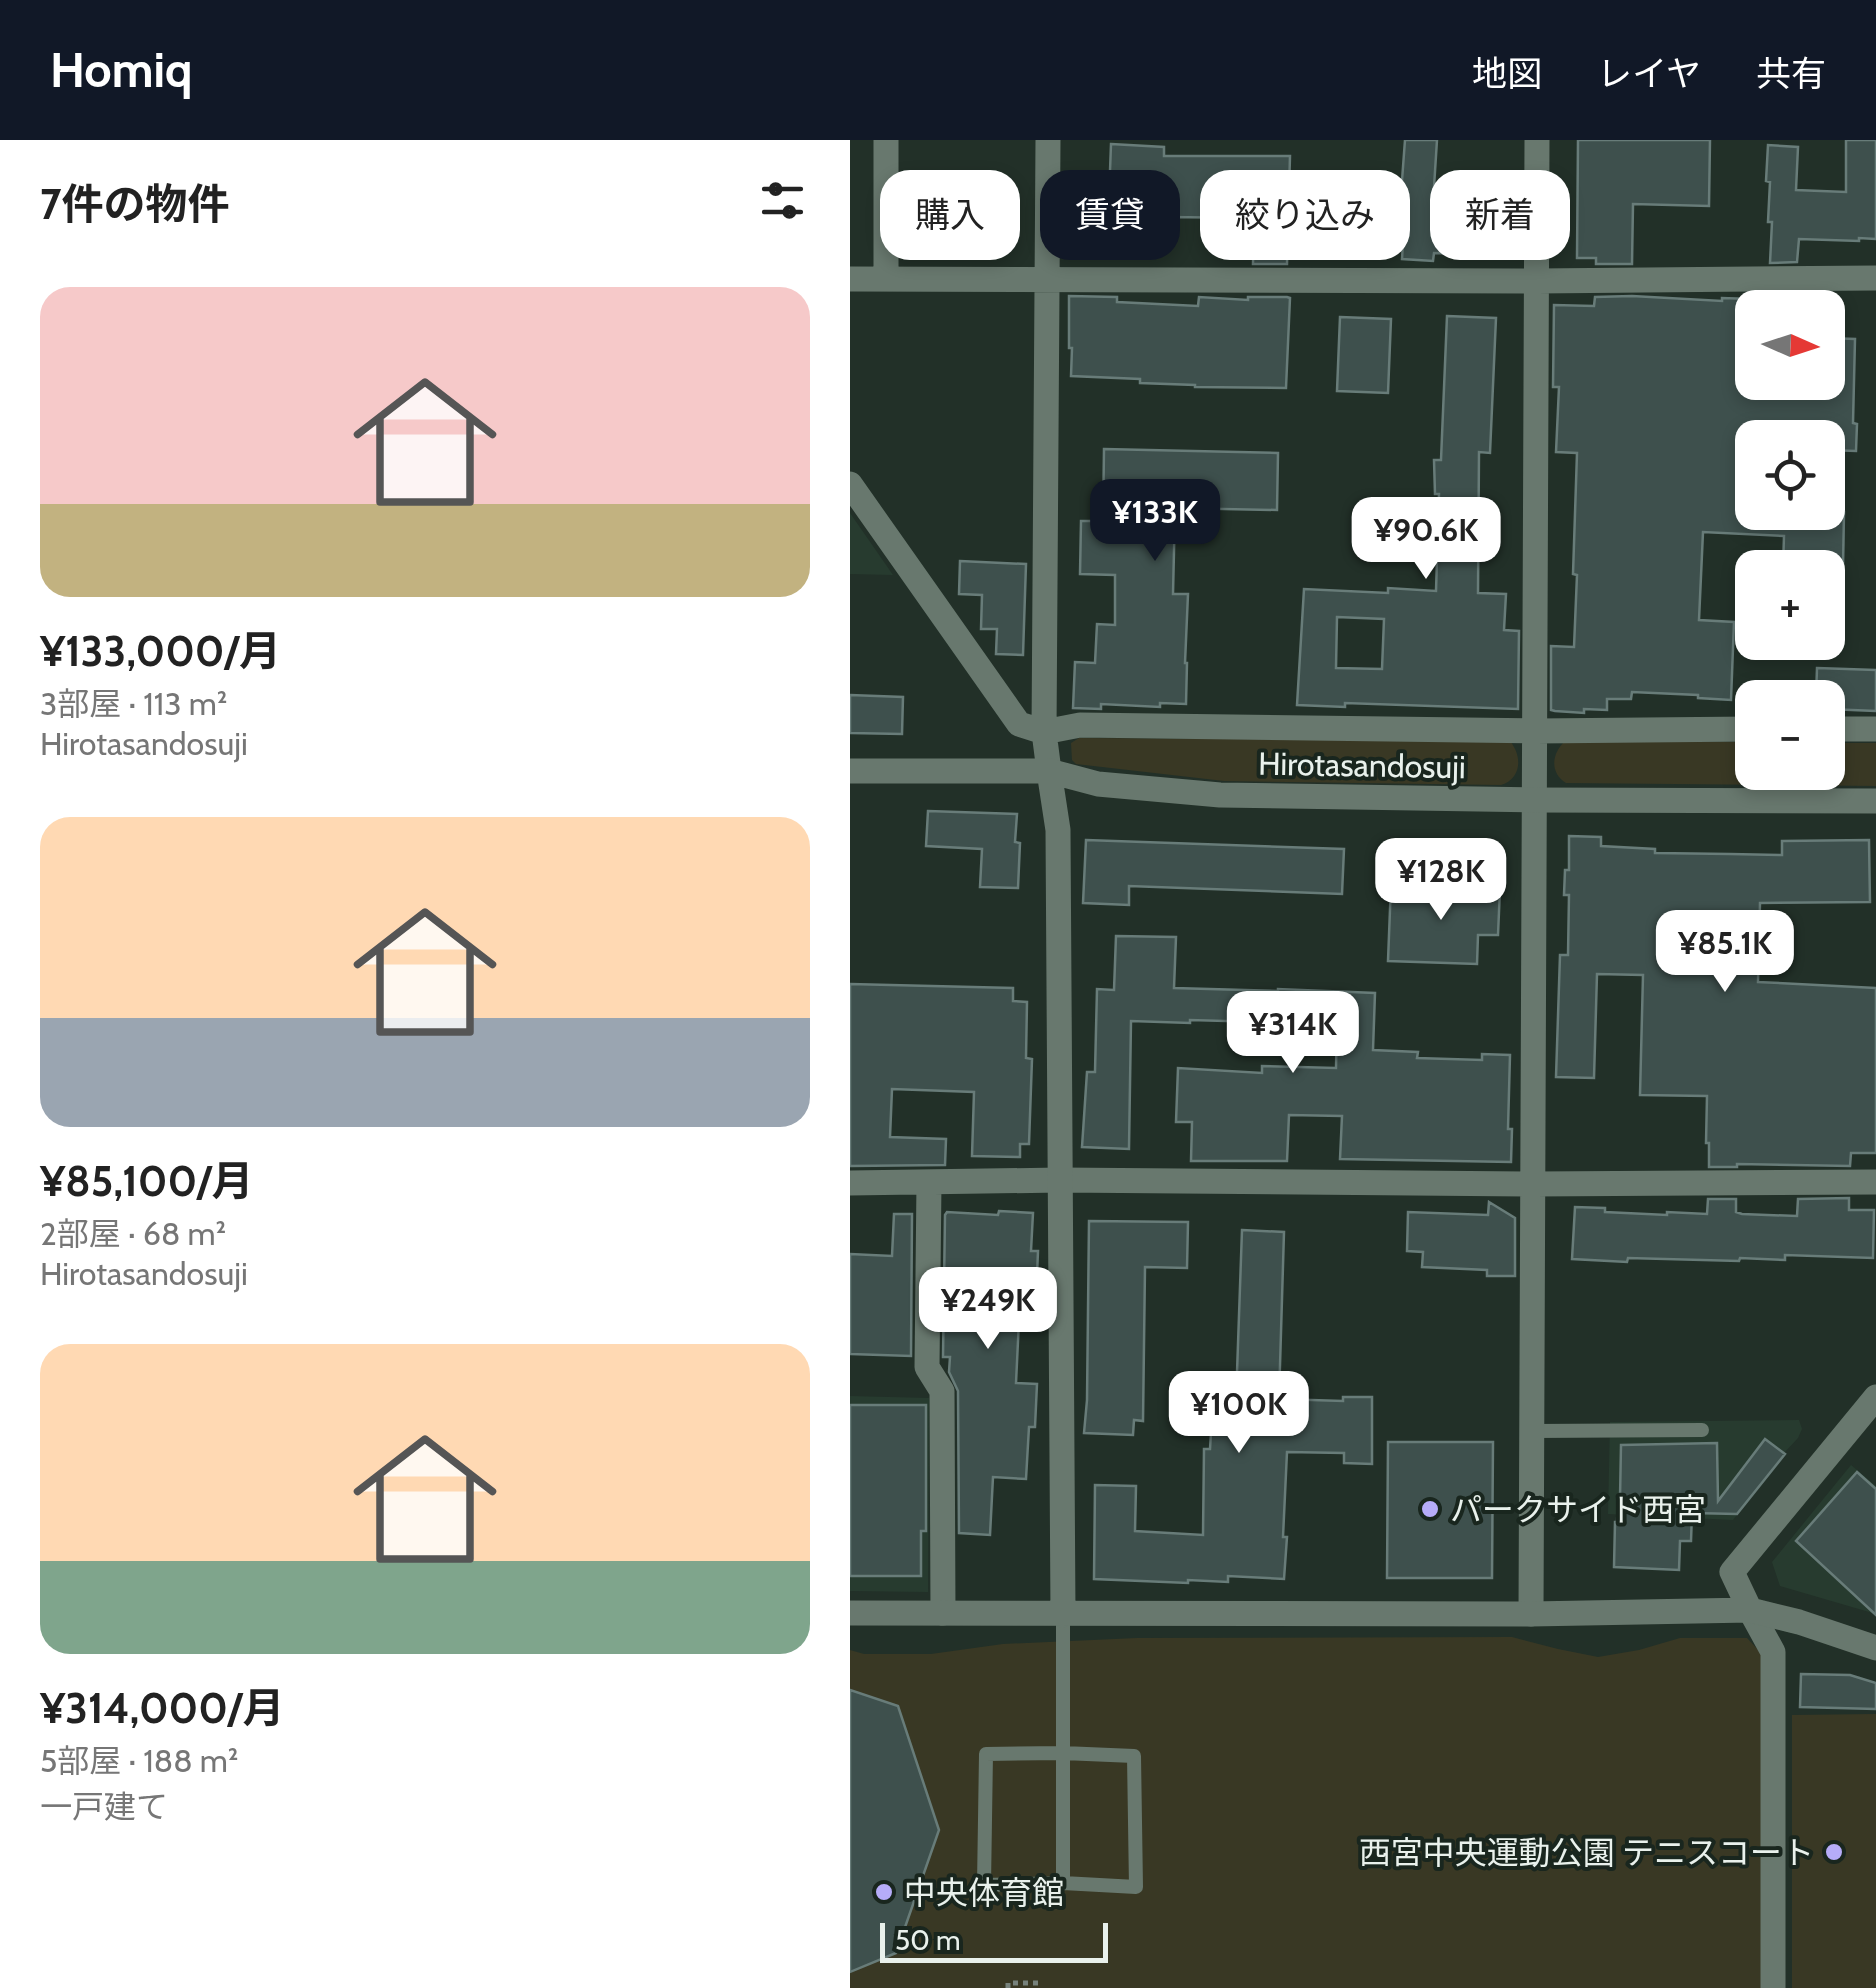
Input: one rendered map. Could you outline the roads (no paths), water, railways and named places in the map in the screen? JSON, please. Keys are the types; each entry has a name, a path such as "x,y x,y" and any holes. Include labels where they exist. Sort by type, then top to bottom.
{"street":[{"path":"886,140 886,278"},
{"path":"1048,140 1044,732 1058,830 1063,1615"},
{"path":"1531,1614 1537,140"},
{"path":"850,278 1876,278"},
{"path":"850,484 1018,724 1044,732 1080,725 1536,731 1735,729"},
{"path":"1845,729 1876,729"},
{"name":"Hirotasandosuji","path":"850,770 1049,771 1098,784 1220,795 1876,801"},
{"path":"929,1182 927,1366 942,1391 943,1614"},
{"path":"850,1183 1876,1182"},
{"path":"1773,1988 1773,1652 1732,1572 1876,1396"},
{"path":"850,1613 1531,1614 1750,1610 1876,1648"}],"lane":[{"path":"1533,1431 1702,1430"},
{"path":"1063,1615 1063,1882"},
{"path":"1063,1752 1134,1756 1136,1887 1063,1882 984,1885 986,1754 1063,1752"}],"place":[{"name":"パークサイド西宮","path":"1430,1509"},
{"name":"西宮中央運動公園 テニスコート","path":"1834,1852"},
{"name":"中央体育館","path":"884,1892"}]}
